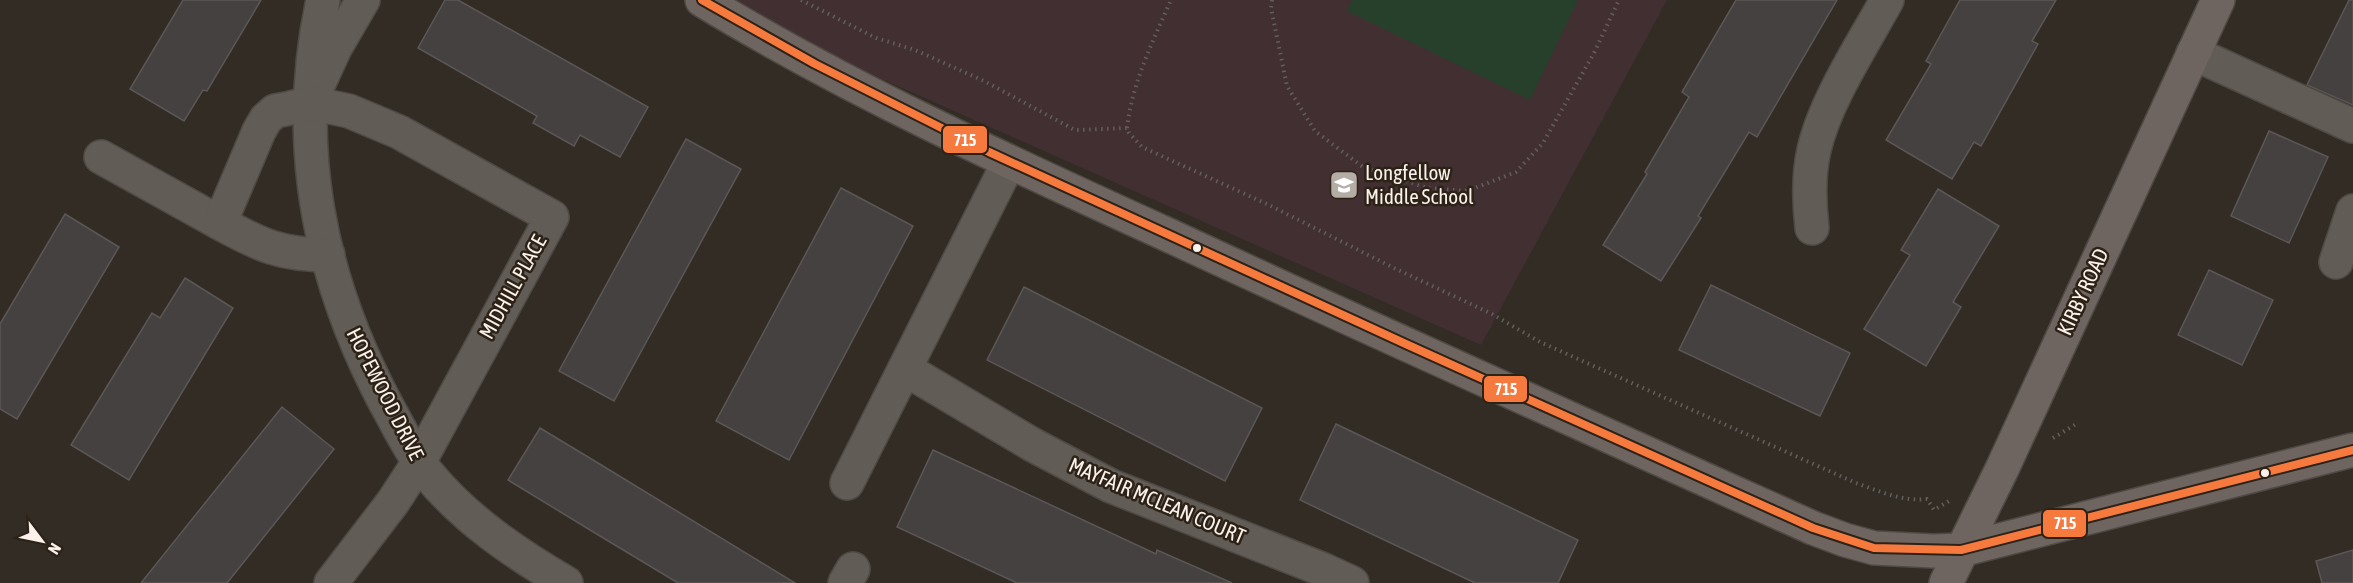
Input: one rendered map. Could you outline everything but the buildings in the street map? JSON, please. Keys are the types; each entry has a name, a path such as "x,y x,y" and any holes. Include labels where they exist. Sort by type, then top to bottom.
{"main road":[{"path":"702,0 845,81 1009,162 1263,280 1813,528 1874,548 1961,550 2353,450"},
{"name":"KIRBY ROAD","path":"1946,583 2002,469 2217,0"}],"street":[{"name":"HOPEWOOD DRIVE","path":"323,0 311,62 312,172 321,230 356,344 419,462 449,498 526,559 566,583"},
{"name":"HOPEWOOD DRIVE","path":"311,103 335,48 363,0"},
{"path":"1812,228 1809,194 1810,171 1819,134 1835,96 1887,0"},
{"path":"2193,52 2353,126"},
{"path":"220,224 258,131 266,119 275,111 311,103"},
{"name":"MIDHILL PLACE","path":"311,103 349,111 379,122 552,217 419,462 393,502 331,583"},
{"path":"101,157 251,241 298,255 328,255"},
{"path":"847,483 1009,162"},
{"path":"2336,262 2353,211"},
{"name":"MAYFAIR MCLEAN COURT","path":"905,369 1033,445 1111,486 1352,583"}],"path":[{"path":"801,0 876,38 915,50 984,81 1075,130 1127,128"},
{"path":"1171,0 1130,105 1127,128 1142,147 1269,205 1514,326 1540,342 1856,483 1916,501 1927,499 1934,510 1954,498"},
{"path":"1272,0 1270,8 1287,86 1315,131 1363,166 1427,188 1467,191 1516,172 1543,143 1594,53 1619,0"},
{"path":"2050,440 2078,423"}],"shaded area":[{"name":"Longfellow Middle School","path":"733,0 1667,0 1481,345 794,40"}],"green space":[{"path":"1352,0 1578,0 1530,100 1347,11"}],"transit line":[{"name":"715","path":"702,0 815,64 989,152 1813,528 1874,548 1961,550 2353,450"}],"place":[{"name":"Longfellow Middle School","path":"1344,185"}]}
